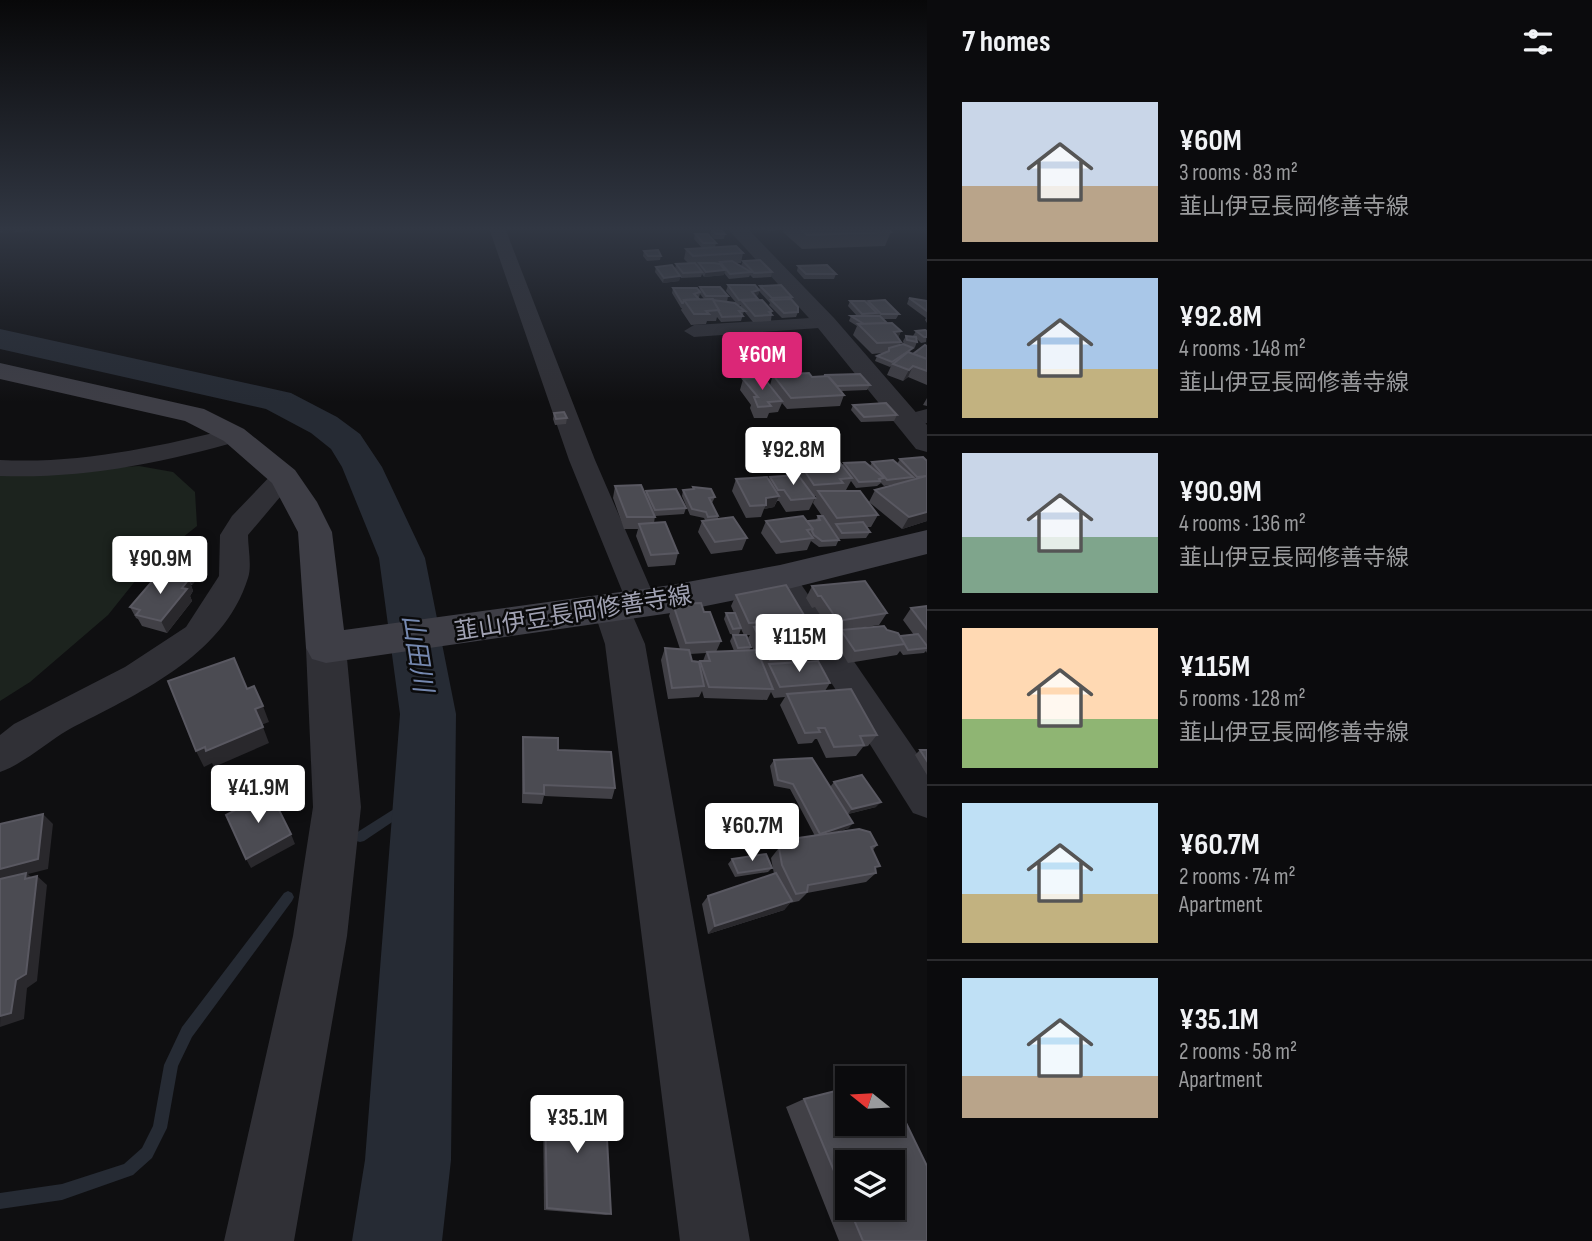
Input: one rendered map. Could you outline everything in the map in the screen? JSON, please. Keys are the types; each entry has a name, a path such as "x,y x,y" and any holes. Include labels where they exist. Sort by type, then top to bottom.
{"main road":[{"path":"0,371 194,415 234,435 284,477 301,502 315,532 337,646"},
{"name":"韮山伊豆長岡修善寺線","path":"337,646 627,606 780,578 927,542"}],"street":[{"path":"518,286 582,460 627,606 625,644 715,1241"},
{"path":"791,286 918,418 927,443"},
{"path":"694,331 827,323"},
{"path":"0,468 44,471 76,467 192,447 234,435"},
{"path":"0,756 17,734 137,677 197,636 222,600 234,576 234,535 242,522 284,477"},
{"path":"780,578 927,800"},
{"path":"259,1241 320,936 337,807 337,646"}],"shaded area":[{"path":"139,466 173,472 195,492 197,526 148,565 108,615 30,682 0,701 0,475"}],"building":[{"path":"729,286 756,286 759,290 752,292 758,299 739,300"},
{"path":"760,286 782,286 792,297 772,298"},
{"path":"700,287 720,287 728,296 706,296"},
{"path":"673,288 697,288 700,292 694,294 699,299 684,300 682,303"},
{"path":"909,298 927,301 927,311"},
{"path":"713,299 719,310 706,311 709,314 694,314 684,300"},
{"path":"791,299 798,307 798,312 784,313 771,300"},
{"path":"713,300 735,303 745,311 739,311 743,316 722,317"},
{"path":"762,300 772,311 769,312 772,315 755,316 742,301"},
{"path":"885,300 899,314 881,314 868,301"},
{"path":"850,301 865,301 877,313 862,314"},
{"path":"851,316 880,316 887,323 864,324"},
{"path":"892,323 901,331 894,332 901,342 877,343 858,324"},
{"path":"925,330 927,337 916,331"},
{"path":"906,336 916,337 917,342 907,340"},
{"path":"903,344 913,348 892,362 877,356 889,351 889,348"},
{"path":"925,345 927,359 913,354"},
{"path":"908,352 927,359 927,371 913,366 909,370 893,364"},
{"path":"809,373 812,377 828,376 844,395 791,398 773,375"},
{"path":"860,374 870,385 837,386 824,375"},
{"path":"763,377 782,401 768,402 771,406 758,407 754,397 758,397 743,379"},
{"path":"886,403 897,415 864,417 853,405"},
{"path":"564,412 567,418 556,419 554,413"},
{"path":"811,435 829,454 794,456 781,436"},
{"path":"923,457 927,461 927,476 917,477 900,459"},
{"path":"837,459 852,478 840,479 843,483 814,485 798,461"},
{"path":"893,460 913,477 887,480 872,462"},
{"path":"865,462 884,478 879,479 880,481 859,482 844,463"},
{"path":"798,475 815,498 791,500 784,490 778,490 770,477"},
{"path":"926,476 927,512 909,517 875,490"},
{"path":"767,477 779,496 766,498 766,505 750,506 736,479"},
{"path":"641,485 655,517 627,517 615,486"},
{"path":"693,487 711,489 715,497 709,498 718,516 708,517 706,512 692,509 683,490 694,489"},
{"path":"676,489 686,508 655,510 646,491"},
{"path":"818,491 860,491 878,515 837,518"},
{"path":"803,516 813,529 807,530 813,538 781,542 766,521"},
{"path":"818,516 823,516 839,540 822,541 814,535 807,521 820,520"},
{"path":"733,517 747,538 715,542 702,521"},
{"path":"665,522 678,553 651,555 639,524"},
{"path":"863,522 870,532 842,533 836,524"},
{"path":"187,545 203,549 194,559 204,562 190,579 163,573"},
{"path":"160,572 189,579 182,588 187,589 161,621 136,615 140,610 130,607"},
{"path":"865,581 887,613 838,621 812,586"},
{"path":"786,585 807,620 749,623 736,595"},
{"path":"701,603 704,612 710,612 721,641 686,643 673,604"},
{"path":"927,606 927,629 911,608"},
{"path":"726,613 735,613 741,628 733,629"},
{"path":"792,624 810,656 770,660 754,627"},
{"path":"884,626 887,630 898,633 905,644 855,651 841,630"},
{"path":"918,634 927,648 908,650 900,636"},
{"path":"733,635 746,635 751,647 738,648"},
{"path":"665,648 689,650 692,661 699,662 704,686 672,688"},
{"path":"757,650 773,689 709,687 700,661 710,661 707,652"},
{"path":"234,658 247,689 254,686 263,706 255,709 263,727 206,751 205,747 196,751 168,681"},
{"path":"818,661 830,683 780,687 769,664"},
{"path":"851,689 877,735 860,736 864,745 834,747 825,728 818,728 820,732 805,733 787,694"},
{"path":"523,737 558,738 558,750 611,752 615,788 544,785 544,794 524,793"},
{"path":"920,750 927,750 927,761"},
{"path":"812,758 853,823 820,834 793,784 778,780 774,760"},
{"path":"862,775 881,802 852,809 834,782"},
{"path":"270,792 291,834 246,859 226,815"},
{"path":"43,814 38,859 0,869 0,824"},
{"path":"859,829 870,832 877,845 871,847 880,866 875,867 876,873 808,885 807,892 796,894 782,865 779,848 785,840"},
{"path":"766,854 772,868 738,873 732,859"},
{"path":"26,873 25,879 37,876 26,974 16,980 11,1013 0,1016 0,879"},
{"path":"776,873 792,901 715,926 708,896"},
{"path":"835,1091 835,1136 905,1136 905,1121 927,1166 927,1241 863,1241 854,1220 905,1220 905,1150 835,1150 835,1173 804,1099"},
{"path":"545,1096 605,1101 611,1214 547,1208"}],"waterway":[{"name":"山田川","path":"0,339 278,401 324,425 346,442 362,467 402,558 428,714 408,1160 397,1241"},
{"path":"360,837 424,795"},
{"path":"0,1201 62,1192 128,1170 147,1153 160,1128 171,1065 187,1032 288,897"}]}
